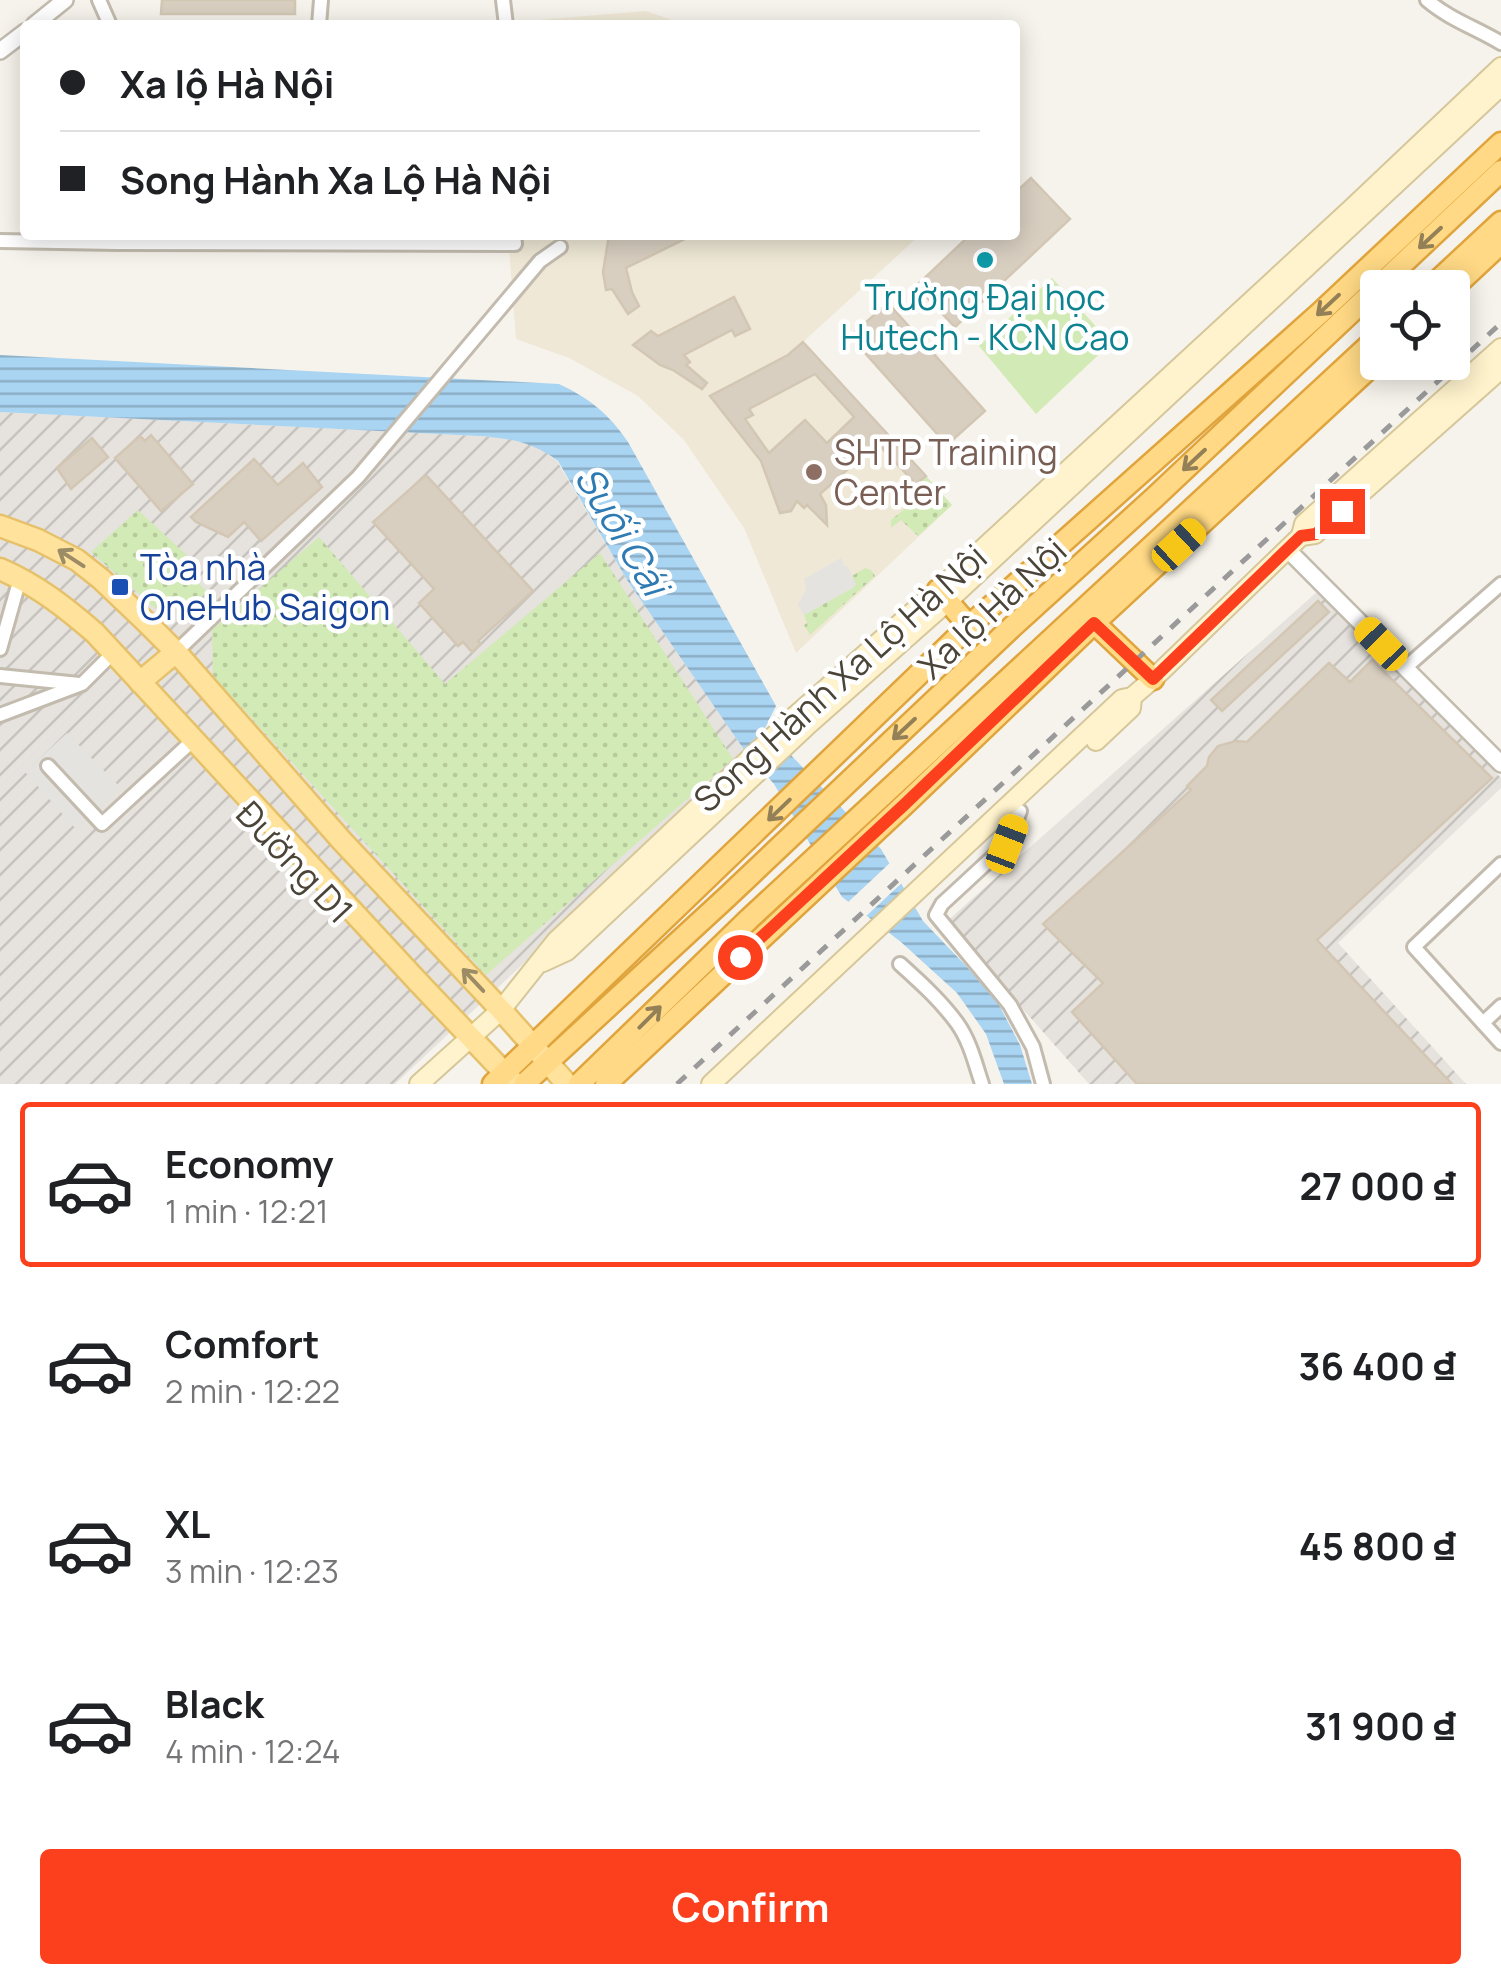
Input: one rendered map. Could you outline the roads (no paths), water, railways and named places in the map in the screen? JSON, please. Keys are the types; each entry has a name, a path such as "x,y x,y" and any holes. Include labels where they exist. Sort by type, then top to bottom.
{"highway":[{"name":"Xa lộ Hà Nội","path":"504,1080 532,1046 969,626 1320,312 1501,142"},
{"name":"Xa lộ Hà Nội","path":"524,1084 1501,171"},
{"path":"1449,270 1501,222"},
{"path":"1470,272 1501,244"},
{"name":"Xa lộ Hà Nội","path":"580,1084 898,797 1360,354"},
{"name":"Xa lộ Hà Nội","path":"1088,617 1360,376"},
{"path":"943,595 969,626"},
{"path":"1088,617 1153,679"},
{"name":"Xa lộ Hà Nội","path":"606,1084 757,926"},
{"path":"562,1019 608,1008"}],"main road":[{"name":"Song Hành Xa Lộ Hà Nội","path":"943,595 1501,66"},
{"name":"Song Hành Xa Lộ Hà Nội","path":"419,1084 501,1010 556,941 672,843 802,720 1501,86"},
{"path":"712,1084 944,874 1122,699 1132,697 1153,679 1294,543 1304,524 1501,348"},
{"path":"1294,543 1316,534 1501,369"},
{"name":"Đường D1","path":"0,515 25,526 38,540"},
{"name":"Đường D1","path":"0,526 77,560 176,652 567,1084"},
{"name":"Đường D1","path":"0,570 47,594 114,652 187,737 471,1038 504,1080"},
{"name":"Đường D1","path":"8,585 75,632 95,633"},
{"path":"140,682 176,652"},
{"path":"944,874 1020,811 1132,708 1132,697"},
{"path":"727,1084 828,982"}],"street":[{"path":"40,20 65,0"},
{"path":"1426,0 1501,43"},
{"path":"0,51 20,36"},
{"path":"0,241 58,240"},
{"path":"176,652 358,477 540,262 560,247"},
{"path":"1294,543 1404,668 1501,764"},
{"path":"1404,668 1501,584"},
{"path":"0,649 8,585"},
{"path":"0,715 82,684 114,652"},
{"path":"0,676 82,684"},
{"path":"48,766 102,824 187,737"},
{"path":"1020,811 1007,844 942,904 936,915 1010,1005 1033,1047 1043,1084"},
{"path":"1501,864 1414,948 1501,1043"},
{"path":"900,964 957,1024 982,1084"},
{"path":"1483,1022 1501,1006"}],"water":[{"name":"Suối Cái","path":"0,355 559,384 589,401 628,442 776,706 765,728 881,849 923,921 999,1005 1020,1045 1032,1084 1004,1084 986,1034 957,993 901,942 842,897 774,784 747,754 627,580 558,461 530,445 489,437 0,412"}],"railway":[{"path":"677,1084 1501,323"}],"place":[{"name":"Trường Đại học Hutech - KCN Cao","path":"985,260"},
{"name":"SHTP Training Center","path":"814,472"},
{"name":"Tòa nhà OneHub Saigon","path":"120,587"}]}
